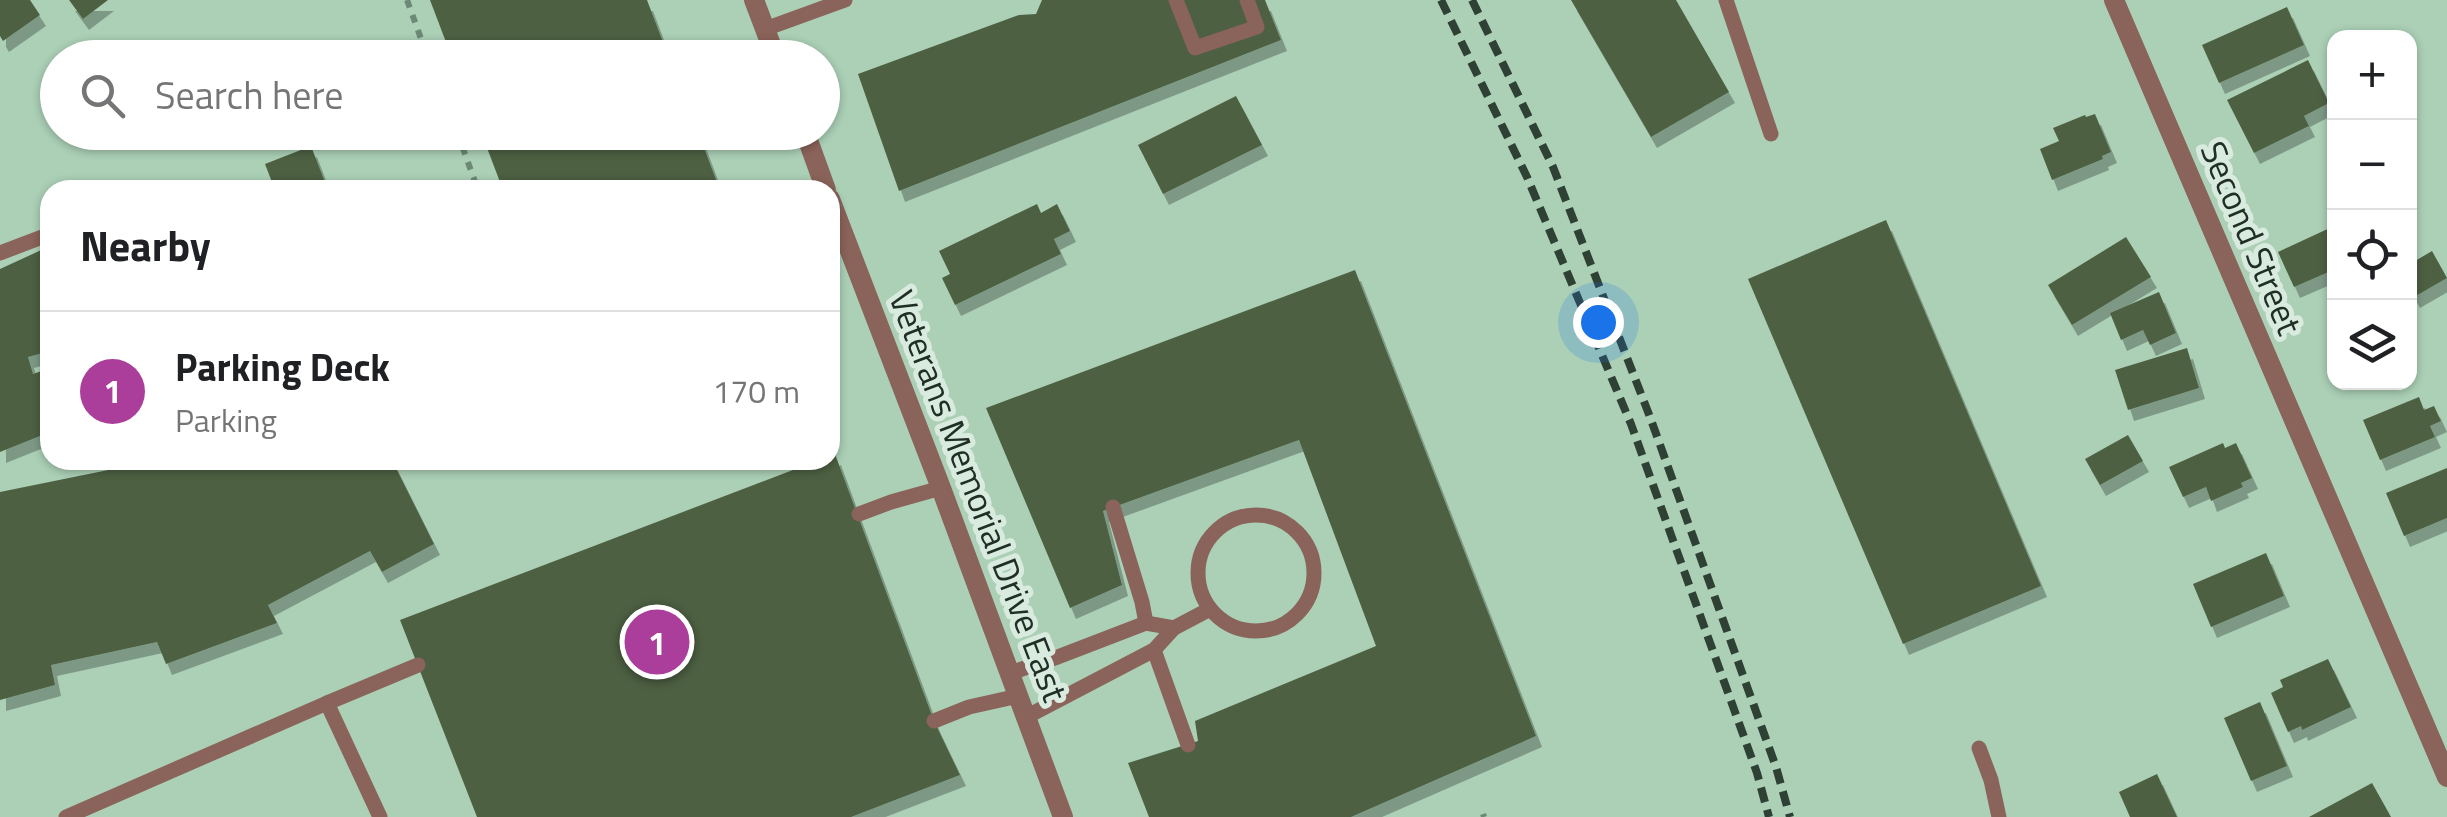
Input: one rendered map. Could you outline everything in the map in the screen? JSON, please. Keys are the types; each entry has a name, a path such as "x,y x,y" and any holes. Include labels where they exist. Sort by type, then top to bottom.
{"street":[{"path":"754,0 769,40"},
{"name":"Second Street","path":"2114,0 2447,777"},
{"path":"811,150 822,180"},
{"name":"Veterans Memorial Drive East","path":"840,225 1063,817"}],"lane":[{"path":"765,28 845,0"},
{"path":"1176,0 1195,48 1257,27 1247,0"},
{"path":"1726,0 1770,134"},
{"path":"0,253 40,238"},
{"path":"859,514 941,488"},
{"path":"1113,507 1146,622"},
{"path":"1264,515 1283,521 1299,533 1315,568 1307,604 1294,618 1278,628 1260,632 1241,630 1210,609 1197,572 1211,535 1244,516 1264,515"},
{"path":"1026,717 1154,650 1174,628 1210,609"},
{"path":"1010,674 1146,622 1174,628"},
{"path":"1154,650 1188,745"},
{"path":"66,817 418,665"},
{"path":"934,721 969,707 1018,696"},
{"path":"327,703 380,817"},
{"path":"1978,748 1992,780 2000,817"}],"path":[{"path":"406,0 421,40"},
{"path":"463,150 474,180"}],"building":[{"path":"0,0 30,0 40,15 3,41"},
{"path":"69,0 108,0 83,19"},
{"path":"430,0 647,0 662,40 445,40"},
{"path":"1042,0 1265,0 1281,40 899,191 858,74 1019,15 1036,14"},
{"path":"1571,0 1676,0 1729,92 1651,137"},
{"path":"2287,7 2304,45 2219,83 2202,45"},
{"path":"2308,60 2327,104 2304,116 2309,126 2254,153 2227,100"},
{"path":"1236,96 1262,145 1163,194 1138,145"},
{"path":"2095,114 2111,152 2052,180 2040,149 2059,141 2053,128"},
{"path":"301,150 313,150 324,180 271,180 265,164"},
{"path":"488,150 705,150 716,180 499,180"},
{"path":"1037,204 1041,213 1057,204 1070,231 1054,239 1061,254 955,305 942,278 950,274 939,251"},
{"path":"1886,220 2041,586 1903,644 1748,279"},
{"path":"2327,229 2327,273 2294,287 2278,252"},
{"path":"2126,237 2151,277 2072,325 2048,285"},
{"path":"40,251 40,354 28,357 33,374 40,372 40,436 0,452 0,269"},
{"path":"2432,251 2447,278 2417,295 2417,260"},
{"path":"1355,270 1536,736 1351,817 1149,817 1128,763 1198,741 1195,721 1376,646 1299,440 1103,511 1122,585 1070,608 986,408"},
{"path":"2159,292 2176,333 2150,345 2143,330 2121,340 2110,313"},
{"path":"2187,348 2199,388 2128,410 2115,370"},
{"path":"2419,397 2424,410 2434,406 2441,421 2430,426 2435,437 2380,460 2363,420"},
{"path":"2128,435 2143,461 2100,485 2085,459"},
{"path":"2223,443 2225,448 2236,443 2252,478 2241,483 2243,487 2211,501 2206,487 2183,497 2169,467"},
{"path":"840,467 934,721 960,775 851,817 477,817 400,620 793,470"},
{"path":"2447,468 2447,518 2404,536 2386,493"},
{"path":"108,470 397,470 434,544 382,572 370,551 268,605 277,623 166,664 157,642 51,665 55,685 0,700 0,492"},
{"path":"2266,553 2284,596 2211,627 2193,584"},
{"path":"2328,659 2351,707 2302,730 2301,726 2288,732 2271,693 2283,687 2280,680"},
{"path":"2260,702 2287,766 2251,781 2224,718"},
{"path":"2157,774 2177,817 2130,817 2119,792"},
{"path":"2372,783 2391,817 2309,817"}],"railway":[{"path":"1441,0 1527,177 1631,424 1757,773 1769,817"},
{"path":"1472,0 1553,167 1650,417 1776,767 1790,817"}],"place":[{"name":"Parking Deck","path":"657,642"}]}
